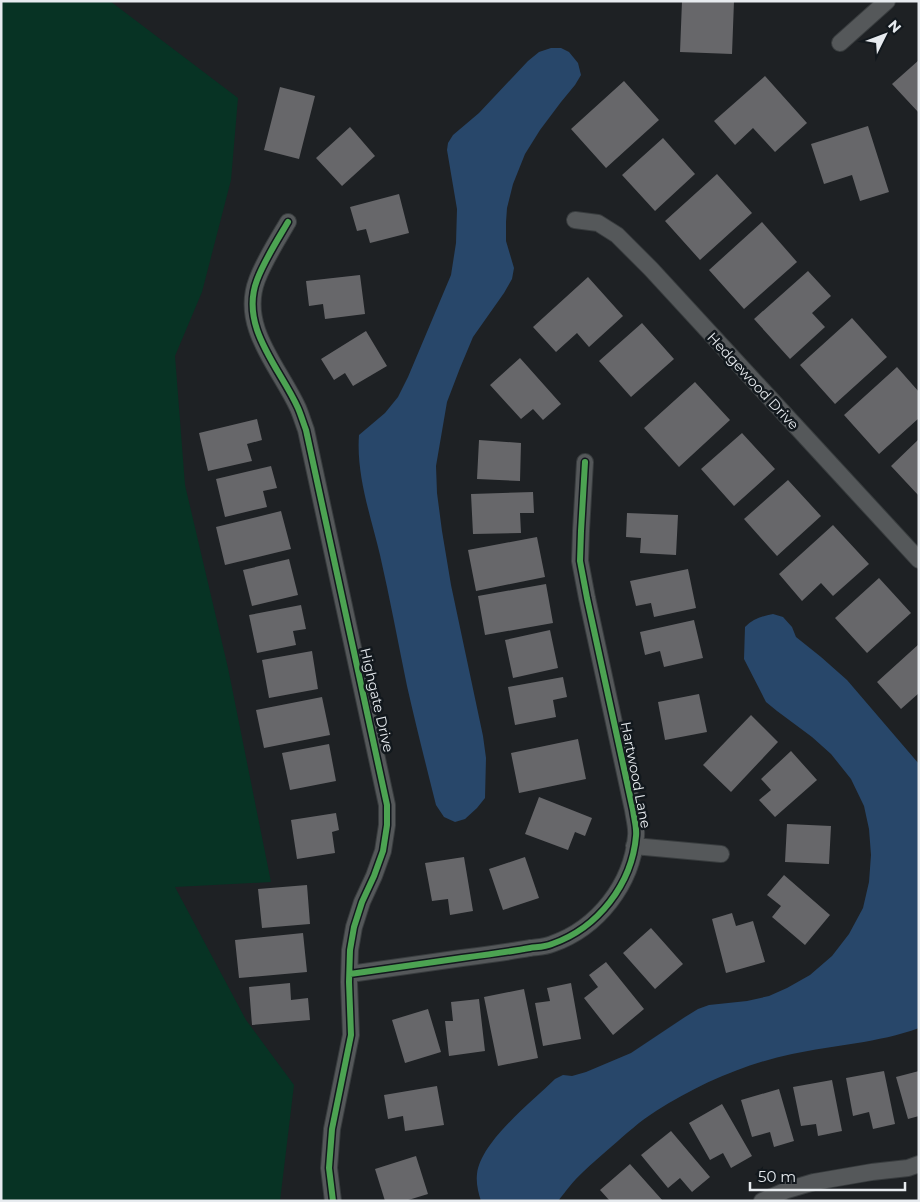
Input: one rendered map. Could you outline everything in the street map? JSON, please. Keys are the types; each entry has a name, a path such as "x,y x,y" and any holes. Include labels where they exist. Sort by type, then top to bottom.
{"street":[{"path":"840,43 887,1"},
{"name":"Hedgewood Drive","path":"575,220 598,223 617,235 651,269 919,560"},
{"name":"Highgate Drive","path":"288,222 257,280 252,305 256,327 267,352 298,408 306,430 387,805 387,825 383,851 362,902 354,927 350,950 351,1035 331,1138 329,1168 333,1201"},
{"name":"Hartwood Lane","path":"350,974 551,945 585,928 603,911 616,895 627,872 636,834 633,810 580,561 585,462"},
{"path":"634,846 721,854"},
{"path":"762,1201 787,1190 814,1182 908,1168 919,1164"}],"green space":[{"path":"1,1 110,1 238,98 231,180 202,292 175,356 185,485 228,668 271,882 175,887 246,1020 294,1085 280,1201 1,1201"}],"water":[{"path":"551,48 561,48 569,52 578,63 581,75 540,130 525,154 513,184 507,208 506,222 506,241 514,268 512,279 473,337 460,368 447,402 436,466 437,493 451,585 486,758 485,798 465,819 455,822 444,817 436,805 421,746 391,604 362,481 359,435 385,413 398,397 451,275 456,243 457,209 447,150 448,143 453,135 479,113 528,61 539,52"},
{"path":"773,614 783,617 792,627 796,637 847,680 919,764 919,1028 888,1037 774,1058 721,1076 704,1084 672,1101 639,1123 593,1162 558,1201 481,1201 477,1188 477,1174 488,1148 521,1110 555,1079 563,1075 572,1076 586,1072 631,1053 698,1009 709,1005 747,1001 769,996 787,988 810,975 832,956 849,934 863,908 869,882 871,855 869,829 864,806 851,779 831,754 766,702 744,659 745,627 758,618"}],"building":[{"path":"682,1 734,1 732,54 680,52"},
{"path":"919,60 919,113 892,84"},
{"path":"765,76 807,123 775,152 753,128 735,145 714,121"},
{"path":"624,81 659,120 606,168 571,129"},
{"path":"280,87 315,96 299,159 264,150"},
{"path":"868,126 889,192 860,201 852,175 824,184 811,144"},
{"path":"350,127 375,156 342,186 316,158"},
{"path":"663,138 695,174 655,211 622,175"},
{"path":"717,174 752,213 700,260 665,221"},
{"path":"399,194 409,233 370,243 366,229 357,231 350,207"},
{"path":"762,222 797,262 744,309 709,270"},
{"path":"808,271 831,296 812,313 825,327 790,359 754,319"},
{"path":"360,275 365,314 325,319 323,304 309,306 306,281"},
{"path":"588,277 623,316 589,347 577,333 556,352 533,327"},
{"path":"852,318 887,357 835,404 800,365"},
{"path":"642,323 674,359 631,397 599,361"},
{"path":"366,331 387,366 353,386 345,373 334,380 321,359"},
{"path":"520,358 561,404 543,420 533,409 521,419 490,385"},
{"path":"897,367 919,392 919,418 879,454 844,415"},
{"path":"695,382 730,420 679,467 644,428"},
{"path":"257,419 262,440 247,444 252,461 208,471 199,433"},
{"path":"742,433 775,469 734,506 701,469"},
{"path":"919,439 919,496 891,466"},
{"path":"479,440 521,443 520,481 477,479"},
{"path":"271,466 277,488 263,491 267,507 225,517 216,479"},
{"path":"788,480 821,516 777,556 744,519"},
{"path":"533,492 534,513 520,513 521,533 473,534 471,494"},
{"path":"281,511 291,549 225,565 216,527"},
{"path":"627,513 678,515 676,555 640,553 641,538 626,537"},
{"path":"833,525 869,564 833,596 821,583 802,601 779,574"},
{"path":"537,537 545,577 476,591 468,550"},
{"path":"289,559 298,595 252,606 243,570"},
{"path":"688,569 696,608 654,617 651,603 636,606 630,581"},
{"path":"879,578 911,613 867,653 835,618"},
{"path":"546,584 553,623 485,635 478,596"},
{"path":"301,605 306,629 293,631 296,645 257,653 249,615"},
{"path":"694,620 703,658 664,667 660,651 645,655 640,632"},
{"path":"550,630 558,668 513,678 505,640"},
{"path":"919,644 919,693 901,709 877,682"},
{"path":"312,651 318,689 269,698 262,660"},
{"path":"563,677 567,697 553,700 556,717 515,725 508,687"},
{"path":"699,694 707,732 665,740 658,702"},
{"path":"322,697 330,735 264,748 256,710"},
{"path":"751,715 778,742 731,792 703,765"},
{"path":"578,739 586,779 519,793 511,753"},
{"path":"329,744 336,781 290,790 282,753"},
{"path":"791,751 817,780 775,817 759,800 771,790 761,779"},
{"path":"539,797 592,818 585,836 575,832 568,850 525,834"},
{"path":"336,813 339,830 332,832 335,853 297,859 291,820"},
{"path":"787,824 831,826 829,864 785,862"},
{"path":"464,857 473,911 450,915 448,899 432,901 425,863"},
{"path":"525,857 539,898 503,910 489,869"},
{"path":"784,875 830,915 805,945 772,917 781,906 767,895"},
{"path":"307,885 310,924 262,928 258,889"},
{"path":"732,913 736,926 753,921 765,962 726,973 712,919"},
{"path":"651,928 683,964 655,989 623,953"},
{"path":"303,933 307,972 239,978 235,940"},
{"path":"606,962 644,1009 613,1035 584,998 598,987 589,975"},
{"path":"290,983 291,1000 308,998 310,1020 252,1025 249,987"},
{"path":"571,983 581,1039 543,1046 535,1003 550,1001 547,988"},
{"path":"524,989 538,1058 498,1066 484,997"},
{"path":"479,999 485,1051 449,1056 445,1021 453,1021 451,1002"},
{"path":"428,1009 441,1052 405,1063 392,1020"},
{"path":"884,1071 895,1124 873,1129 869,1112 853,1116 846,1078"},
{"path":"919,1071 919,1116 908,1119 896,1077"},
{"path":"832,1080 842,1131 818,1136 816,1124 801,1126 793,1087"},
{"path":"437,1086 444,1125 405,1131 403,1116 388,1119 384,1095"},
{"path":"779,1089 794,1141 774,1147 770,1132 752,1137 741,1100"},
{"path":"722,1104 752,1156 731,1168 723,1153 710,1160 689,1123"},
{"path":"671,1131 710,1177 692,1192 680,1178 668,1188 641,1155"},
{"path":"416,1156 428,1194 405,1201 385,1201 375,1169"},
{"path":"630,1164 663,1201 610,1201 600,1190"}],"cycle path":[{"path":"288,222 267,258 257,280 253,297 253,314 257,331 264,347 298,408 306,430 387,805 387,825 383,851 362,902 354,927 350,950 351,1035 332,1129 329,1168 333,1201"},
{"path":"350,974 549,945 569,937 598,915 610,902 628,871 636,836 633,810 580,561 585,462"}]}
